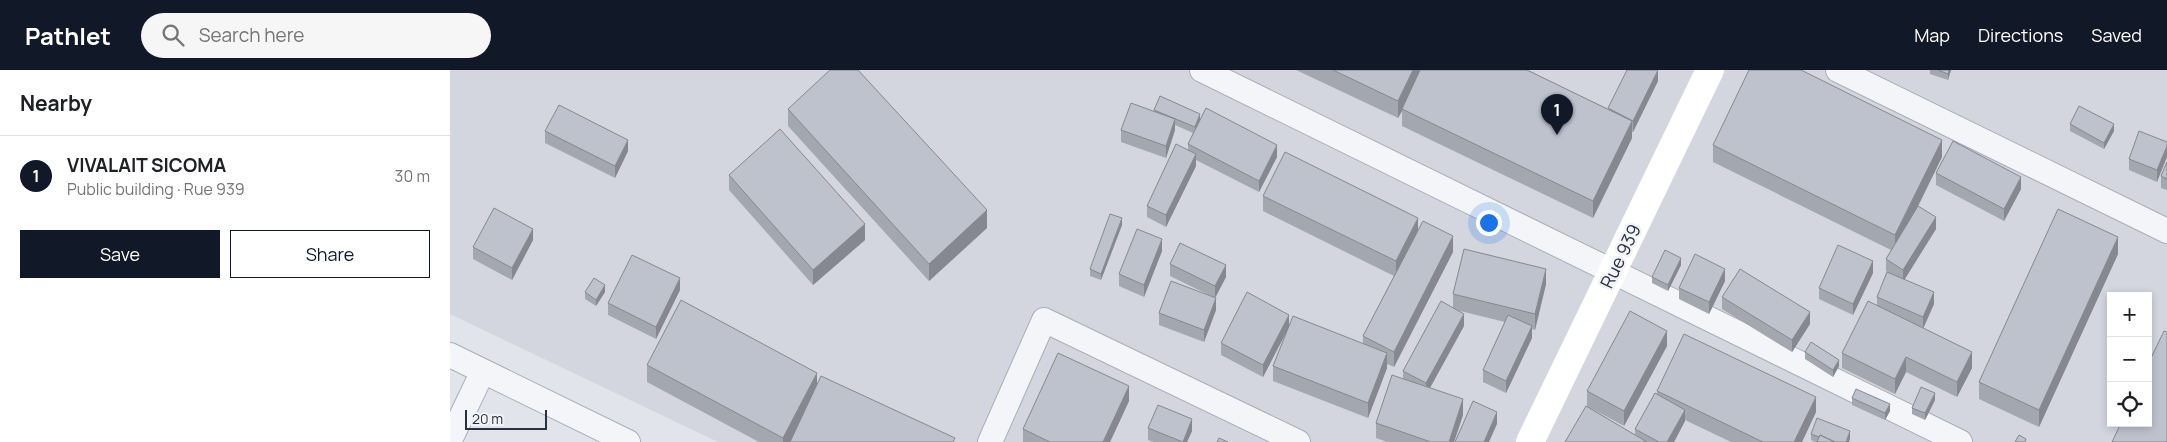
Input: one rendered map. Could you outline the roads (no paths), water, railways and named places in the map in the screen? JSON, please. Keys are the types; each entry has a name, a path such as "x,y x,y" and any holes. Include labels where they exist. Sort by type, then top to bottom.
{"main road":[{"name":"Rue 939","path":"1530,442 1710,70"}],"street":[{"path":"1202,70 1960,442"},
{"path":"1838,70 2167,231"},
{"path":"990,442 1044,320 1298,442"},
{"path":"450,355 628,442"},
{"path":"450,440 483,371"}],"place":[{"name":"VIVALAIT SICOMA","path":"1557,135"}]}
